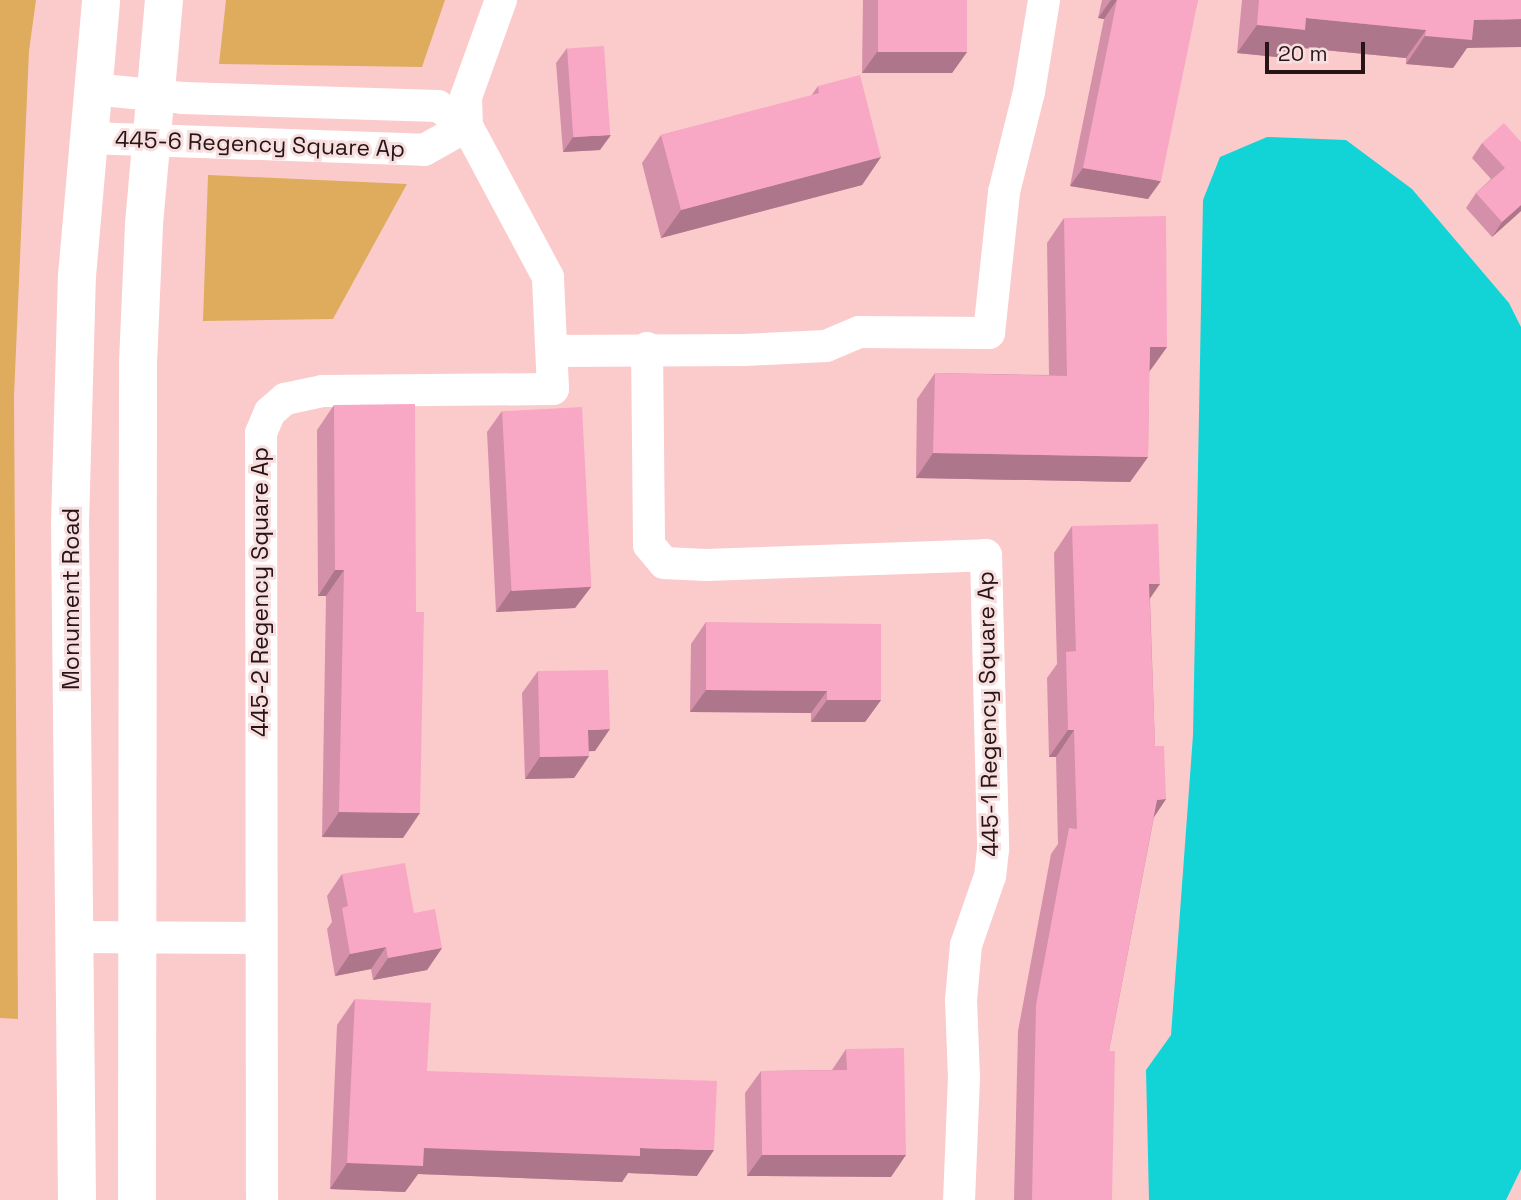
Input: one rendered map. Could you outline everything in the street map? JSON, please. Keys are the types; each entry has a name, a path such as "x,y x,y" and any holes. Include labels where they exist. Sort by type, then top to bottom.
{"main road":[{"name":"Monument Road","path":"77,1200 70,524 77,276 101,0"},
{"path":"137,1200 137,389 155,95 164,0"}],"street":[{"path":"501,0 466,97 467,126 548,277 553,351 826,346 859,332 989,333 1004,192 1029,92 1044,0"},
{"name":"445-6 Regency Square Ap","path":"88,138 424,150 467,126 438,106 155,95 92,89"},
{"path":"309,147 310,102"},
{"name":"445-1 Regency Square Ap","path":"647,348 649,545 664,562 706,565 986,555 993,849 990,876 966,945 961,1000 964,1077 959,1200"},
{"name":"445-2 Regency Square Ap","path":"262,1200 258,938 261,433 270,412 285,399 323,391 553,389 553,351"},
{"path":"74,937 258,938"}],"shaded area":[{"path":"0,0 36,0 29,51 14,396 18,1019 0,1018"},
{"path":"226,0 445,0 422,67 219,64"},
{"path":"208,175 407,184 333,319 203,321"}],"water":[{"path":"1267,137 1346,140 1412,189 1509,303 1521,327 1521,1169 1506,1200 1149,1200 1146,1070 1171,1035 1193,735 1203,200 1220,157"}],"building":[{"path":"878,0 967,0 967,52 878,52"},
{"path":"1117,0 1198,0 1161,181 1083,168"},
{"path":"1259,0 1521,0 1521,19 1474,20 1472,40 1425,36 1426,30 1306,18 1305,30 1257,25"},
{"path":"604,46 610,135 573,137 567,49"},
{"path":"860,75 881,157 681,210 661,135 819,93 818,86"},
{"path":"1504,123 1521,142 1521,205 1502,222 1476,193 1505,168 1482,143"},
{"path":"1166,216 1167,347 1150,347 1148,457 933,453 935,373 1067,376 1064,218"},
{"path":"415,404 416,612 424,612 420,813 339,812 344,570 335,570 334,405"},
{"path":"582,407 591,587 512,591 502,411"},
{"path":"1158,524 1160,584 1149,584 1155,746 1164,746 1166,799 1157,800 1109,1051 1115,1051 1112,1200 1032,1200 1036,1005 1069,828 1077,829 1074,730 1068,730 1066,652 1076,651 1072,526"},
{"path":"706,622 881,624 881,700 827,700 827,691 706,690"},
{"path":"608,670 610,729 588,730 589,756 540,757 538,671"},
{"path":"405,863 414,913 435,909 442,948 388,958 386,947 350,954 342,908 348,906 342,874"},
{"path":"355,999 431,1003 427,1071 717,1081 714,1150 640,1148 640,1156 424,1148 423,1166 347,1163"},
{"path":"904,1048 906,1155 762,1155 761,1071 847,1070 846,1049"}]}
